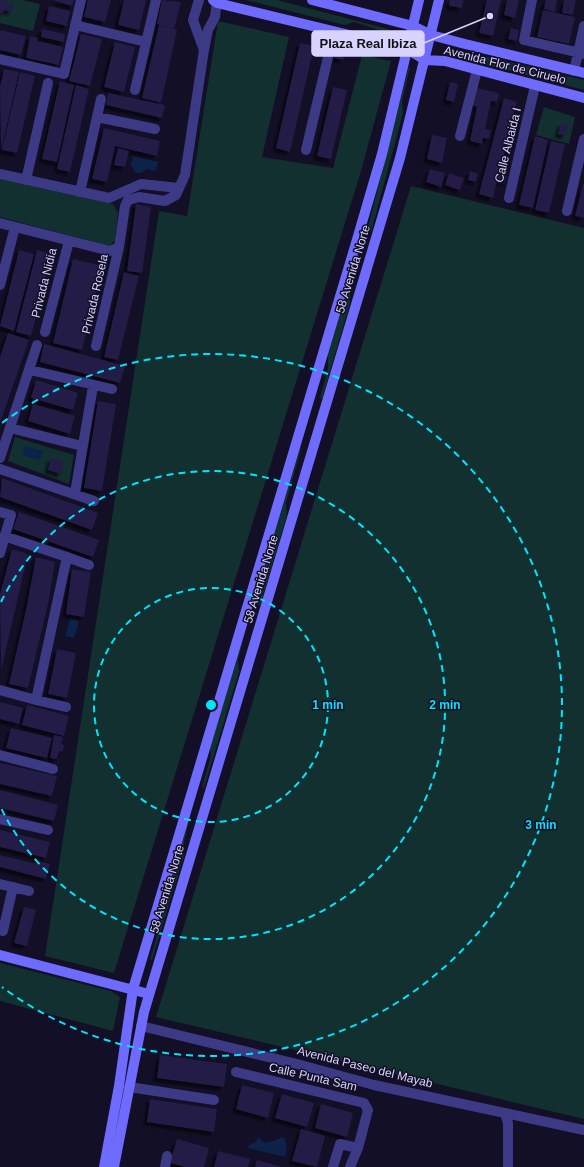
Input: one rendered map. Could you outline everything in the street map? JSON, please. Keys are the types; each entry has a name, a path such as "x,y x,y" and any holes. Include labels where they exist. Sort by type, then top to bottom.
{"main road":[{"name":"Avenida Flor de Ciruelo","path":"312,0 413,26 431,35 579,72"},
{"name":"58 Avenida Norte","path":"104,1167 119,1086 133,989 382,154 419,0"},
{"name":"58 Avenida Norte","path":"114,1167 141,1026 149,994 208,803 400,158 439,0"},
{"name":"Avenida Flor de Ciruelo","path":"216,1 334,32 407,49 425,60 445,61 584,98"},
{"path":"356,243 373,248"},
{"path":"298,436 316,440"},
{"path":"244,616 262,622"},
{"path":"191,797 208,803"},
{"path":"0,955 149,994"}],"street":[{"path":"0,59 64,74 81,0"},
{"path":"135,90 156,0"},
{"path":"199,0 193,20 204,50"},
{"path":"532,0 524,40 580,55"},
{"path":"0,174 109,198 141,184 179,188 185,175 204,50 208,30 215,17 216,1"},
{"path":"75,25 146,42"},
{"path":"579,72 584,26"},
{"path":"306,150 334,32"},
{"path":"460,136 477,70"},
{"path":"26,180 48,83"},
{"name":"Calle Albaida I","path":"509,198 535,86"},
{"path":"80,192 101,99"},
{"path":"97,117 155,129"},
{"path":"567,211 584,139"},
{"name":"Privada Rosela","path":"96,346 119,247 125,206 128,200 139,197 165,201 176,195 179,188"},
{"path":"0,223 110,251 119,247"},
{"path":"0,285 15,227"},
{"name":"Privada Nidia","path":"45,332 69,241"},
{"path":"0,458 30,370 36,345"},
{"path":"30,370 93,386 112,389"},
{"path":"75,494 93,386"},
{"path":"10,428 82,446"},
{"path":"0,469 94,501"},
{"path":"0,512 10,515 0,552"},
{"path":"4,536 89,565"},
{"path":"36,700 67,557"},
{"path":"0,690 66,707"},
{"path":"0,755 53,769"},
{"path":"0,818 48,830"},
{"path":"0,884 29,891"},
{"path":"3,931 13,887"},
{"name":"Avenida Paseo del Mayab","path":"141,1026 297,1064 374,1085 584,1130"},
{"name":"Calle Punta Sam","path":"236,1072 364,1103 368,1110 358,1148 350,1167"},
{"path":"129,1087 214,1100"},
{"path":"505,1113 508,1123 509,1167"},
{"path":"333,1167 340,1144 358,1148"},
{"path":"165,1167 168,1156"}],"green space":[{"path":"0,0 22,0 40,4 33,31 0,23"},
{"path":"246,0 277,0 388,29 394,35 354,22 345,25"},
{"path":"218,21 289,37 262,157 333,168 362,55 391,61 361,171 114,973 45,956 159,211 187,216"},
{"path":"447,50 494,58 584,80 584,90 445,54 443,51"},
{"path":"409,66 402,102 403,113 371,232 367,231"},
{"path":"544,107 575,117 569,144 536,135"},
{"path":"0,179 113,204 118,213 115,240 110,246 0,217"},
{"path":"411,186 584,228 584,1119 156,1017"},
{"path":"357,254 359,255 350,286 350,303 322,399 320,398 328,369 328,354"},
{"path":"15,437 74,455 69,484 8,461"},
{"path":"300,448 301,449 286,503 287,515 260,605 258,605 266,579 265,566"},
{"path":"246,630 238,660 239,672 204,788 202,787 211,756 210,745"},
{"path":"191,811 184,842 184,855 152,960 150,959 159,929 158,919"},
{"path":"0,963 111,991 120,997 113,1031 0,1001"}],"water":[{"path":"133,156 158,162 156,171 146,169 142,173 136,173 131,165"},
{"path":"25,446 43,451 40,460 22,455"},
{"path":"70,618 79,621 74,638 65,636"},
{"path":"258,1137 265,1143 282,1137 285,1138 287,1150 285,1157 248,1148 249,1145 256,1142"}],"building":[{"path":"0,0 6,0 5,2 14,5 11,12 4,10 3,14 0,13"},
{"path":"52,0 74,0 72,6"},
{"path":"88,0 111,0 105,22 84,17"},
{"path":"124,0 146,0 139,30 118,25"},
{"path":"162,0 181,2 174,29 157,24"},
{"path":"450,0 463,0 462,8 449,6"},
{"path":"487,0 501,0 493,36 479,33"},
{"path":"507,0 519,0 515,18 504,15"},
{"path":"546,0 557,0 555,12 544,9"},
{"path":"564,0 576,0 573,15 562,13"},
{"path":"49,6 70,11 67,26 46,21"},
{"path":"543,10 575,17 569,44 537,37"},
{"path":"159,25 177,30 161,103 142,98"},
{"path":"511,28 519,30 517,41 508,39"},
{"path":"42,29 65,34 64,42 41,37"},
{"path":"0,30 26,36 21,55 0,50"},
{"path":"81,34 102,39 90,86 69,81"},
{"path":"30,36 38,38 37,41 63,47 59,65 26,58"},
{"path":"115,42 135,47 124,92 104,87"},
{"path":"300,43 314,46 290,152 276,148"},
{"path":"337,47 346,50 343,60 334,58"},
{"path":"4,69 19,72 1,151 0,87"},
{"path":"20,72 35,76 17,153 2,150"},
{"path":"60,81 74,85 57,162 42,159"},
{"path":"450,82 458,84 454,102 446,100"},
{"path":"76,85 89,89 70,172 57,169"},
{"path":"333,87 347,90 331,159 317,156"},
{"path":"476,88 499,93 497,102 491,101 485,129 491,130 489,139 483,138 482,144 470,141 477,107 472,105"},
{"path":"108,93 165,105 162,118 106,105"},
{"path":"504,98 517,102 513,117 519,119 518,125 512,123 506,145 512,147 511,152 505,151 499,174 507,176 505,182 497,180 493,198 479,194"},
{"path":"561,123 568,125 565,136 558,134"},
{"path":"104,128 160,141 157,156 115,146 107,182 92,179"},
{"path":"432,135 447,138 442,163 427,159"},
{"path":"535,136 548,140 533,208 519,205"},
{"path":"551,141 565,144 549,213 535,210"},
{"path":"118,148 129,151 125,167 114,165"},
{"path":"430,169 445,173 441,187 426,182"},
{"path":"470,171 478,174 476,182 468,180"},
{"path":"449,173 464,178 460,190 445,185"},
{"path":"584,184 584,218 575,216"},
{"path":"136,204 151,207 142,273 127,271"},
{"path":"19,250 34,254 14,331 0,326"},
{"path":"37,250 52,254 31,336 16,332"},
{"path":"73,259 103,266 82,350 53,343"},
{"path":"124,272 139,276 118,360 104,357"},
{"path":"8,333 29,340 0,423 0,357"},
{"path":"44,344 125,366 120,383 40,362"},
{"path":"36,380 78,393 73,410 31,398"},
{"path":"98,401 116,404 102,491 84,488"},
{"path":"33,404 75,416 70,434 28,421"},
{"path":"51,458 64,461 61,474 48,470"},
{"path":"2,478 98,513 92,530 0,497"},
{"path":"19,512 99,540 93,557 13,529"},
{"path":"12,549 28,554 1,671 0,594"},
{"path":"36,557 55,562 48,604 28,688 9,684 26,610"},
{"path":"72,569 91,572 84,617 66,614"},
{"path":"57,649 76,653 67,698 48,694"},
{"path":"0,702 23,708 19,724 0,719"},
{"path":"27,705 69,716 64,736 22,725"},
{"path":"11,728 52,738 47,758 6,748"},
{"path":"54,735 63,737 61,744 64,745 63,752 60,751 56,759 50,758"},
{"path":"0,763 57,776 52,796 0,784"},
{"path":"0,790 58,805 54,821 0,808"},
{"path":"0,830 50,842 46,858 0,847"},
{"path":"0,855 36,864 37,861 50,864 46,879 0,867"},
{"path":"24,907 36,910 27,946 14,943"},
{"path":"160,1055 227,1064 224,1087 157,1078"},
{"path":"242,1085 274,1093 268,1118 236,1109"},
{"path":"282,1094 314,1103 307,1127 275,1118"},
{"path":"150,1099 217,1109 214,1132 147,1122"},
{"path":"321,1104 353,1113 347,1137 315,1128"},
{"path":"301,1129 325,1136 317,1167 292,1161"},
{"path":"177,1139 209,1148 204,1167 185,1167 170,1163"},
{"path":"218,1151 250,1159 248,1167 214,1167"},
{"path":"257,1160 282,1167 255,1167"}],"place":[{"name":"Plaza Real Ibiza","path":"490,16"}]}
